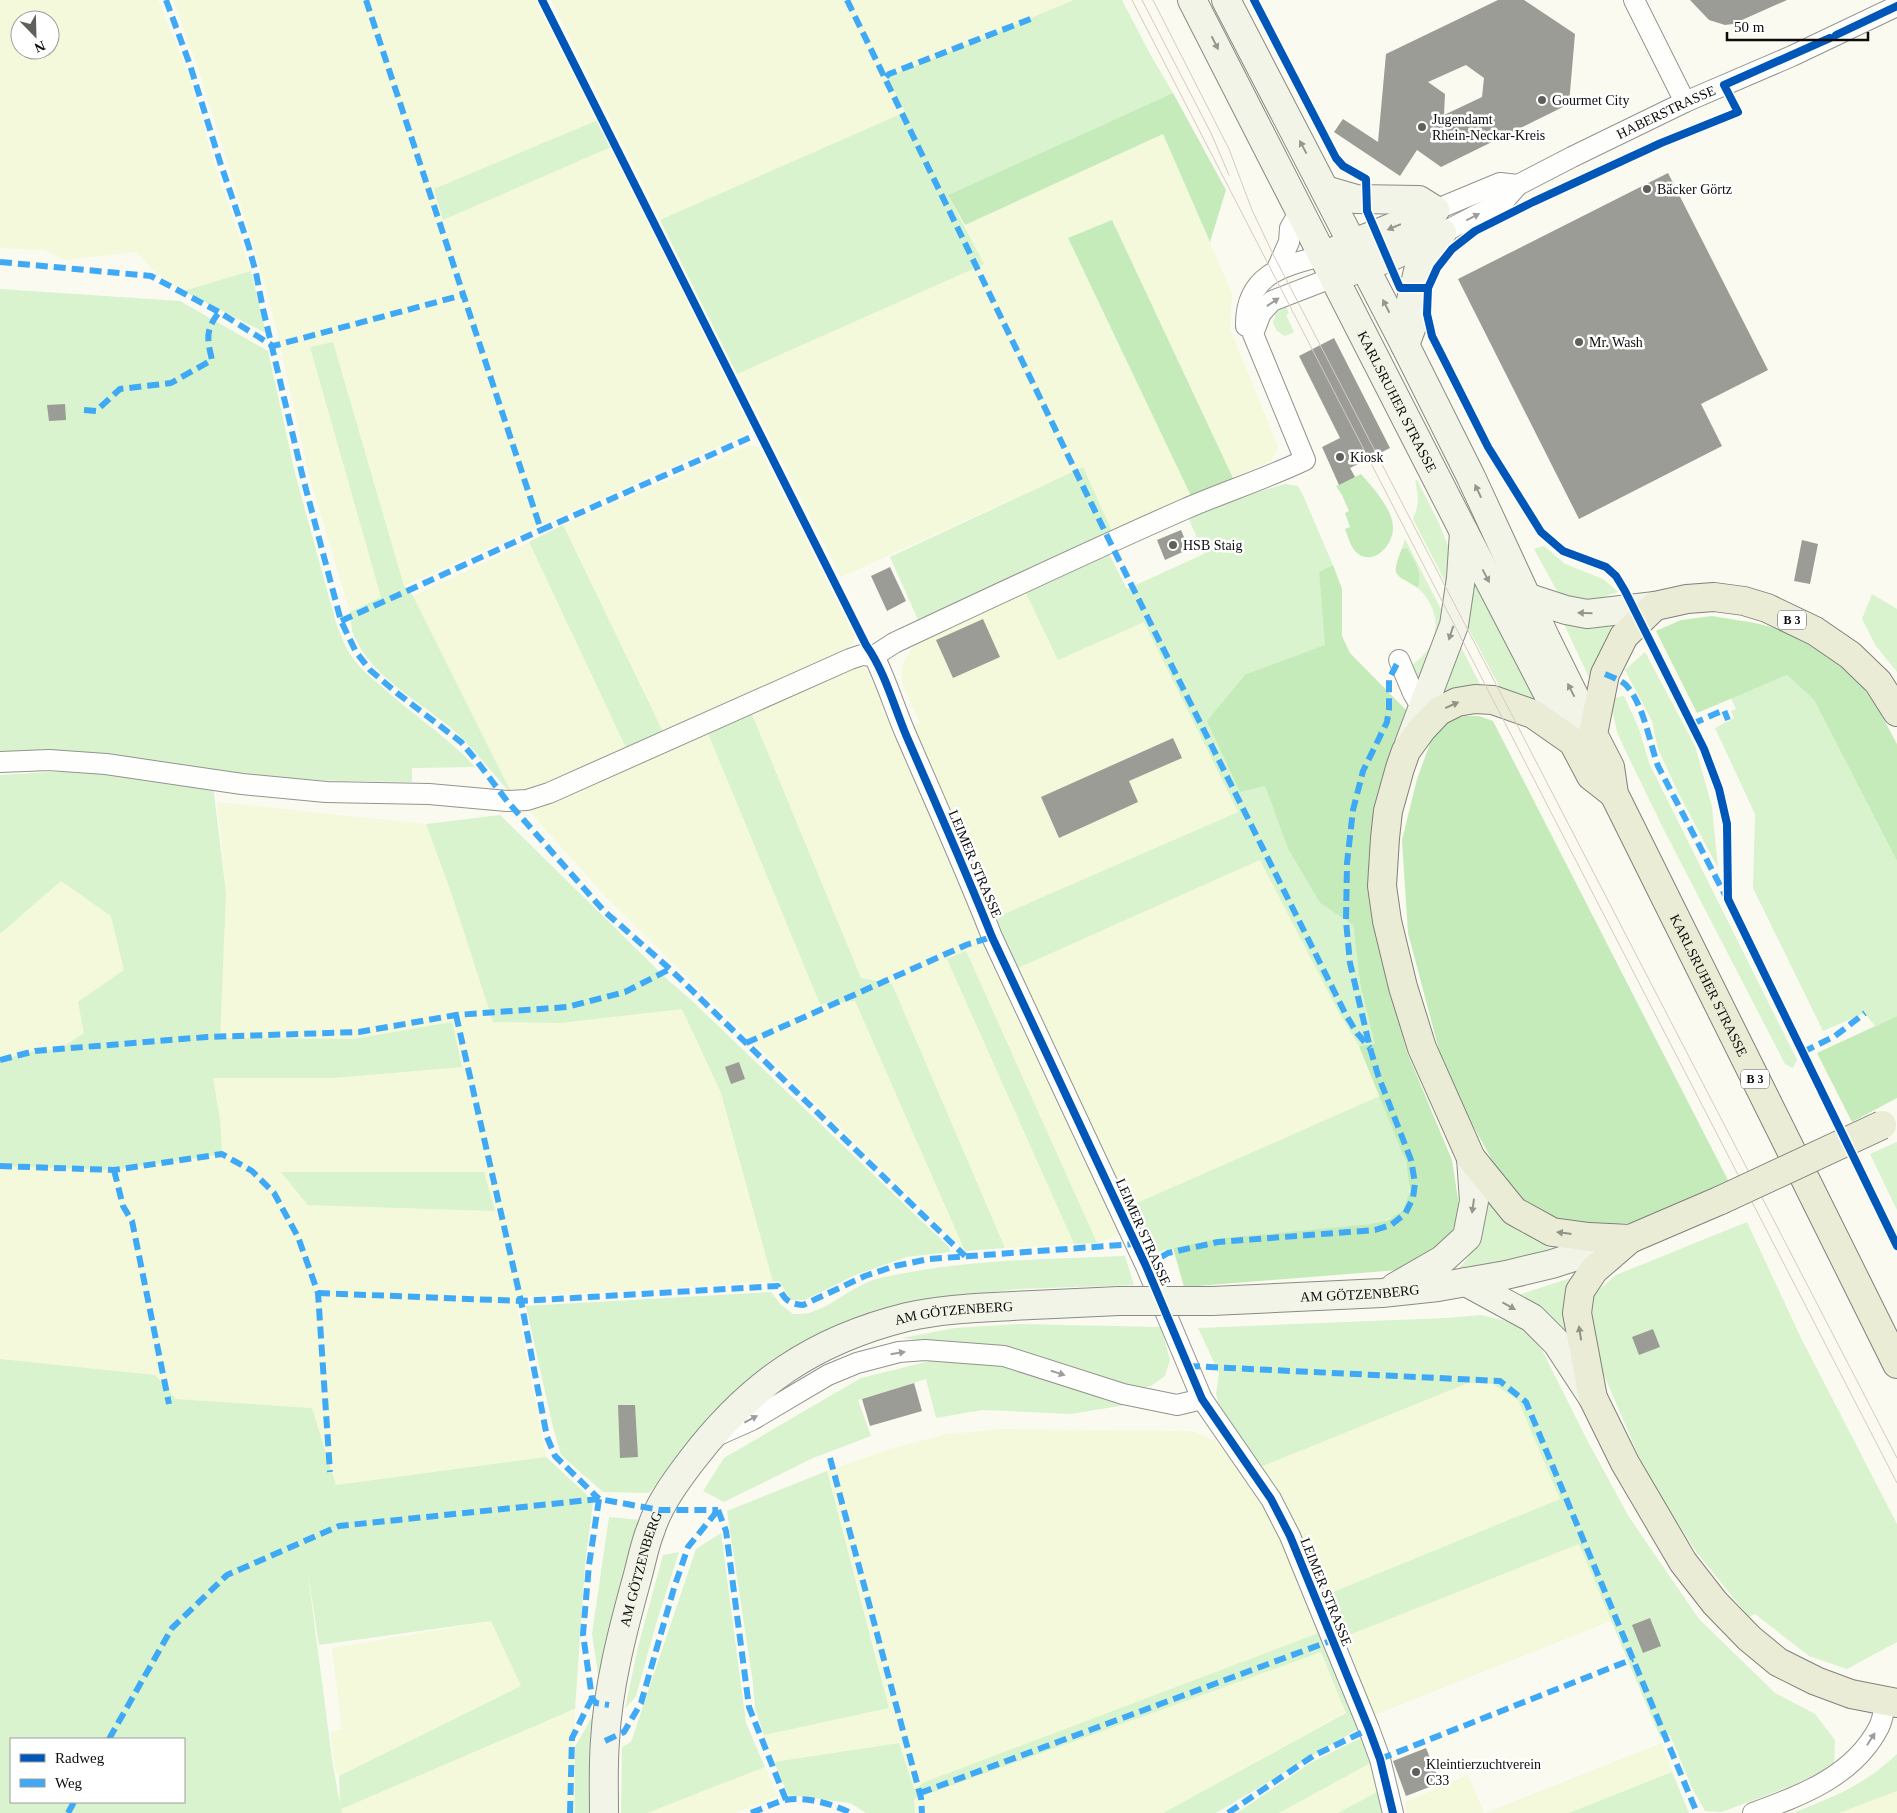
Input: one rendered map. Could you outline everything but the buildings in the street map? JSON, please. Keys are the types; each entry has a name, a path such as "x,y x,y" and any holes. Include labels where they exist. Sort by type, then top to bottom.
{"main road":[{"name":"KARLSRUHER STRASSE","path":"1192,0 1464,532 1583,738"},
{"name":"KARLSRUHER STRASSE","path":"1226,0 1406,345 1471,477 1526,597 1583,738 1591,776 1614,794 1897,1364"},
{"path":"1325,190 1356,199 1419,200 1438,221"},
{"path":"1328,266 1359,255 1438,221"},
{"path":"1406,345 1412,326 1411,300 1418,271 1438,221"},
{"path":"1464,532 1454,625 1394,787 1385,838 1382,886 1387,921 1403,987 1422,1048 1471,1158 1514,1212 1552,1232 1589,1237 1630,1239"},
{"name":"B 3","path":"1526,597 1577,613 1587,614 1654,606 1687,599 1714,597 1744,601 1767,608 1815,631 1850,655 1878,682 1897,712"},
{"path":"1406,751 1422,729 1439,712 1457,702 1475,700 1493,700 1533,714 1583,738 1605,674 1624,636 1654,606"},
{"path":"1593,1398 1577,1313 1580,1291 1594,1270 1630,1239 1721,1200 1889,1122"},
{"path":"1382,1294 1442,1260 1467,1237 1474,1201 1471,1158"},
{"name":"AM GÖTZENBERG","path":"604,1813 605,1741 609,1705 624,1625 651,1528 676,1480 707,1440 730,1414 760,1387 791,1364 826,1345 863,1329 908,1317 954,1309 1119,1301 1212,1301 1382,1294 1466,1282 1552,1264 1630,1239"},
{"path":"1466,1282 1532,1318 1558,1343 1593,1398 1625,1463 1683,1562 1715,1603 1749,1638 1778,1662 1816,1681 1851,1694 1893,1700"}],"street":[{"path":"1634,0 1685,102"},
{"name":"HABERSTRASSE","path":"1438,221 1500,183 1518,185 1685,102 1822,42 1897,6"},
{"path":"1276,271 1286,250 1290,228 1300,211"},
{"path":"0,762 49,760 106,764 242,784 326,792 429,794 507,801 527,800 549,793 850,659 862,655 874,656 894,643 1110,542 1187,508 1279,473 1304,460 1249,330 1246,307 1249,298 1258,285 1276,271 1300,261 1328,266"},
{"path":"1249,330 1272,301 1308,285 1328,266"},
{"name":"LEIMER STRASSE","path":"874,656 992,937 1146,1266 1202,1399 1271,1499 1290,1536 1369,1728 1380,1759 1393,1813"},
{"path":"1402,668 1422,708"},
{"path":"707,1440 752,1420 828,1375 856,1363 899,1352 925,1350 1004,1356 1123,1394 1178,1405 1202,1399"},
{"path":"1753,1813 1798,1796 1843,1771 1865,1748 1893,1700"}],"green space":[{"path":"0,0 158,0 188,73 214,163 251,271 183,291 153,270 137,252 65,260 44,250 0,248"},
{"path":"173,0 538,0 598,120 434,189 443,220 611,147 750,428 747,434 404,586 333,342 310,347 381,597 350,612 309,475 277,332 261,271 199,71"},
{"path":"551,0 1074,0 889,77 905,112 660,220"},
{"path":"1074,0 1122,0 1173,93 948,195 984,264 737,374 660,220 905,112 888,77"},
{"path":"1173,93 1226,190 1210,242 1163,134 965,225 948,195"},
{"path":"598,120 611,147 443,220 434,189"},
{"path":"1163,134 1232,294 1230,329 1278,447 1271,461 1233,478 1112,220 1068,239 1192,498 1113,533 1083,467 841,577 737,374 983,264 965,225"},
{"path":"1112,220 1233,478 1192,498 1068,238"},
{"path":"251,271 266,333 183,291"},
{"path":"0,289 180,301 268,351 295,473 336,623 345,645 355,661 366,673 442,736 475,767 412,768 412,782 289,780 0,754"},
{"path":"1286,306 1289,313 1286,315 1294,332 1285,336 1277,331 1273,323 1276,313"},
{"path":"333,342 404,586 413,596 513,796 463,739 389,681 376,668 364,654 354,635 350,612 381,597 310,347"},
{"path":"750,445 759,448 855,637 850,650 665,736 563,525"},
{"path":"1083,467 1113,533 919,622 890,557"},
{"path":"1361,474 1386,506 1390,513 1393,527 1387,546 1382,552 1370,557 1363,557 1351,545 1345,529 1350,527 1345,513 1349,511 1336,486"},
{"path":"1417,480 1439,523 1450,551 1450,591 1413,519 1418,496 1415,481"},
{"path":"1285,484 1298,486 1333,565 1319,572 1326,645 1246,674 1265,786 1288,849 1320,903 1353,925 1360,983 1376,1045 1359,1046 1339,1013 1260,860 1018,968 995,918 1238,812 1144,622 1058,660 1025,591 1108,552 1127,589 1204,554 1187,515"},
{"path":"563,525 665,736 628,752 529,542"},
{"path":"1405,539 1445,617 1419,683 1412,666 1431,644 1436,627 1435,618 1429,602 1418,588 1420,583 1419,573 1407,548 1398,559"},
{"path":"529,542 628,752 522,799 513,796 413,596"},
{"path":"1544,546 1565,564 1603,579 1618,592 1591,601 1564,597 1557,591 1534,549"},
{"path":"1407,548 1419,573 1420,583 1418,588 1397,574 1396,565 1402,549"},
{"path":"1333,565 1342,589 1342,636 1350,653 1406,710 1404,726 1381,785 1371,865 1376,917 1386,979 1407,1052 1452,1160 1460,1212 1451,1235 1429,1255 1398,1270 1184,1287 1173,1248 1222,1238 1370,1224 1388,1220 1403,1210 1410,1191 1406,1162 1359,1046 1375,1044 1360,983 1353,925 1320,903 1288,849 1265,786 1240,792 1207,721 1246,674 1325,645 1319,572"},
{"path":"1470,575 1539,708 1505,697 1463,618"},
{"path":"1025,591 1058,660 1144,622 1238,812 995,918 913,726 920,723 902,683 902,673 904,661 915,643"},
{"path":"1872,594 1897,609 1897,672 1876,646 1862,619"},
{"path":"1712,616 1755,623 1791,632 1847,666 1876,705 1897,744 1897,861 1814,700 1787,675 1697,713 1656,631 1681,620"},
{"path":"1563,622 1592,627 1625,622 1593,686"},
{"path":"1458,641 1485,694 1437,702"},
{"path":"1645,652 1695,746 1712,807 1718,868 1679,794 1658,749 1652,721 1625,670"},
{"path":"860,665 877,682 1121,1234 1097,1243 966,952 948,959 1074,1244 1005,1248 892,984 861,978 751,712"},
{"path":"1787,675 1814,700 1897,861 1897,1016 1875,1026 1865,1013 1823,1031 1753,888 1755,814 1715,728 1734,718 1731,711 1736,709 1731,698"},
{"path":"1624,696 1639,729 1649,763 1797,1060 1793,1068 1785,1064 1664,830 1617,732 1612,709 1614,698"},
{"path":"751,712 861,978 892,984 1005,1248 965,1251 855,1001 820,1004 707,731"},
{"path":"1461,716 1479,716 1493,721 1730,1184 1681,1205 1630,1223 1585,1226 1560,1224 1519,1200 1501,1176 1467,1115 1439,1050 1408,933 1402,840 1417,779 1432,738 1445,723"},
{"path":"707,731 820,1003 855,1001 965,1251 606,897 528,810"},
{"path":"68,771 213,785 226,893 220,1038 354,1039 452,1022 462,1067 333,1078 213,1078 220,1120 222,1154 114,1170 0,1166 0,1060 35,1051 60,1049 84,1033 78,1002 124,970 111,916 61,881 0,934 0,775"},
{"path":"217,802 426,824 451,892 493,1022 560,1023 682,1008 721,1093 773,1282 515,1297 546,1457 336,1485 312,1408 176,1399 154,1375 0,1359 0,934 61,881 111,916 226,893"},
{"path":"500,815 669,981 949,1247 950,1252 907,1257 855,1275 805,1300 791,1300 779,1281 773,1282 721,1093 682,1009 560,1023 493,1022 451,892 426,824"},
{"path":"1261,860 1339,1013 1359,1046 1380,1096 1128,1207 1018,968"},
{"path":"966,951 1097,1243 1074,1244 947,959"},
{"path":"1897,1016 1897,1098 1852,1122 1817,1053"},
{"path":"1380,1096 1403,1154 1409,1186 1408,1200 1402,1210 1395,1216 1370,1224 1222,1238 1156,1252 1147,1250 1128,1207"},
{"path":"1897,1142 1897,1210 1870,1154"},
{"path":"281,1172 484,1172 495,1211 308,1205"},
{"path":"1487,1195 1507,1222 1536,1241 1558,1252 1451,1277 1468,1258 1483,1231 1487,1209"},
{"path":"1747,1222 1801,1338 1897,1524 1897,1642 1847,1669 1809,1656 1755,1614 1749,1617 1697,1553 1646,1473 1601,1368 1591,1321 1594,1294 1616,1275"},
{"path":"1125,1256 1134,1285 1018,1289 904,1303 859,1316 812,1337 774,1360 712,1412 649,1493 603,1492 561,1455 526,1306 771,1292 781,1305 793,1314 802,1314 821,1308 871,1281 910,1272 1002,1261"},
{"path":"1580,1275 1575,1351 1515,1296"},
{"path":"1481,1315 1519,1324 1541,1348 1587,1440 1629,1517 1699,1619 1775,1693 1815,1714 1835,1740 1834,1765 1791,1786 1722,1812 1705,1811 1693,1790 1670,1735 1660,1737 1579,1544 1344,1637 1326,1595 1560,1499 1518,1400 1493,1384 1468,1383 1260,1467 1220,1408 1216,1394 1219,1373 1198,1328"},
{"path":"1018,1324 1161,1327 1170,1360 1165,1376 1151,1386 1130,1391 1005,1350 902,1338 955,1328"},
{"path":"0,1359 155,1375 176,1399 312,1408 336,1485 546,1457 585,1493 593,1503 585,1564 575,1709 341,1809 342,1813 0,1813","holes":["307,1568 319,1645 491,1621 521,1686 339,1776 340,1804 333,1766"]},
{"path":"934,1360 997,1365 1039,1375 1125,1405 1071,1414 982,1410 936,1418 926,1379 858,1400 871,1436 813,1458 724,1502 703,1491 724,1458 861,1378"},
{"path":"1468,1383 1493,1384 1518,1400 1560,1499 1326,1595 1305,1546 1260,1467"},
{"path":"1001,1429 1193,1431 1215,1441 1235,1461 1265,1507 1324,1631 925,1782 914,1790 899,1743 774,1762 764,1735 889,1708 827,1471 890,1449 948,1434"},
{"path":"827,1471 889,1708 764,1735 755,1708 753,1683 727,1511"},
{"path":"609,1517 641,1520 600,1688 592,1634"},
{"path":"721,1533 746,1723 765,1767 647,1813 621,1813 622,1747 631,1742 696,1549"},
{"path":"1579,1544 1611,1621 1375,1715 1344,1637"},
{"path":"679,1552 636,1696 625,1709 638,1647 663,1555"},
{"path":"491,1621 521,1686 339,1776 334,1766 331,1732 342,1729 332,1648"},
{"path":"1324,1631 1363,1726 1216,1813 1163,1813 1346,1713 1321,1652 914,1799 915,1813 866,1813 850,1803 788,1795 774,1762 899,1743 914,1789 925,1782"},
{"path":"1321,1652 1346,1712 1163,1813 915,1813 914,1799"},
{"path":"575,1710 575,1813 342,1813 340,1809"},
{"path":"592,1717 593,1813 575,1813 575,1747"},
{"path":"1365,1736 1374,1761 1279,1813 1237,1813 1312,1762"},
{"path":"1662,1743 1672,1772 1569,1813 1485,1813"},
{"path":"1897,1754 1897,1791 1839,1813 1793,1813 1861,1782"},
{"path":"1374,1761 1381,1790 1338,1813 1279,1813"},
{"path":"765,1767 778,1796 735,1813 647,1813"},
{"path":"1672,1772 1689,1813 1569,1813"},
{"path":"1468,1775 1484,1813 1407,1813 1405,1802"},
{"path":"1381,1790 1387,1813 1338,1813"},
{"path":"1897,1791 1897,1813 1839,1813"}],"tram line":[{"path":"1132,0 1897,1483"},
{"path":"1142,0 1211,133 1229,175"},
{"path":"1153,0 1229,149 1252,210 1273,254 1897,1458"}],"marked path":[{"path":"166,0 190,65 248,244 303,478 341,621 356,652 370,670 461,742 507,801 604,911 670,969 965,1256"},
{"path":"366,0 541,530 758,434"},
{"path":"847,0 1110,542 1346,1015 1357,1033 1370,1048"},
{"path":"886,77 889,74 1033,18"},
{"path":"0,262 151,276 219,312 273,346 463,295"},
{"path":"84,410 96,411 120,389 171,383 212,360 208,335 211,324 219,312"},
{"path":"341,621 541,530"},
{"path":"1146,1266 1168,1253 1218,1242 1375,1230 1391,1225 1405,1214 1413,1198 1415,1183 1411,1160 1378,1075 1370,1048 1350,963 1346,921 1347,863 1353,810 1363,771 1387,722 1389,679 1399,660"},
{"path":"1605,674 1619,680 1632,693 1642,713 1658,766 1725,895"},
{"path":"1692,724 1724,710 1728,720"},
{"path":"746,1043 966,945 992,937"},
{"path":"0,1060 35,1051 207,1037 359,1032 456,1015 567,1007 625,992 670,969"},
{"path":"1803,1052 1835,1036 1865,1013"},
{"path":"456,1015 521,1301 547,1437 555,1456 599,1499"},
{"path":"0,1166 114,1170 222,1154 252,1171 274,1193 298,1237 318,1293 330,1472"},
{"path":"114,1170 123,1206 132,1221 169,1404"},
{"path":"318,1293 521,1301 778,1286 787,1300 803,1305 865,1276 895,1266 929,1259 1135,1244"},
{"path":"1188,1366 1500,1381 1526,1402 1697,1813"},
{"path":"830,1458 921,1798 922,1813"},
{"path":"599,1499 589,1565 583,1634 592,1698 596,1703 609,1705"},
{"path":"110,1738 172,1628 227,1575 339,1526 599,1499 660,1510 718,1510"},
{"path":"718,1510 726,1531 749,1707 786,1800"},
{"path":"605,1741 624,1732 641,1703 674,1588 688,1547 718,1510"},
{"path":"920,1793 1333,1640"},
{"path":"1380,1759 1633,1659"},
{"path":"570,1813 572,1738 592,1698"},
{"path":"1228,1813 1313,1756 1369,1729"},
{"path":"751,1813 781,1801 793,1799 819,1802 851,1813"},
{"path":"68,1813 73,1803"}],"cycle path":[{"path":"542,0 866,645 873,655 992,937 1146,1266 1202,1399 1271,1499 1290,1536 1369,1729 1380,1759 1393,1813"},
{"path":"1254,0 1336,158 1343,166 1366,179 1367,211 1400,288 1428,288"},
{"path":"1836,35 1897,6"},
{"path":"1830,38 1724,85 1738,112 1661,143 1475,231 1452,249 1437,268 1428,288 1427,314 1432,336 1488,447 1541,532 1563,551 1606,567 1616,576 1625,591 1704,749 1719,789 1727,824 1728,899 1897,1246"}],"place":[{"name":"Gourmet City","path":"1542,100"},
{"name":"Jugendamt Rhein-Neckar-Kreis","path":"1422,127"},
{"name":"Bäcker Görtz","path":"1647,189"},
{"name":"Mr. Wash","path":"1579,342"},
{"name":"Kiosk","path":"1340,457"},
{"name":"HSB Staig","path":"1173,545"},
{"name":"Kleintierzuchtverein C33","path":"1416,1772"}]}
